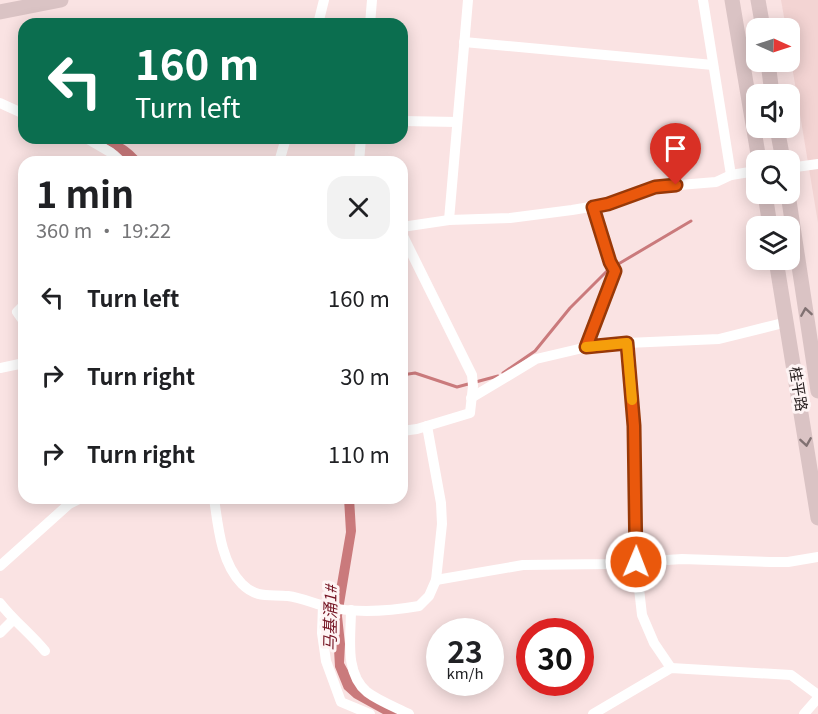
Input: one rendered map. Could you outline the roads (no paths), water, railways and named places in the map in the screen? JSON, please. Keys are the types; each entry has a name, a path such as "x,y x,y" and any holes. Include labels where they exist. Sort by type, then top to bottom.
{"main road":[{"path":"0,12 62,0"},
{"path":"732,0 757,150"},
{"path":"758,0 761,18"},
{"name":"桂平路","path":"790,204 818,391"},
{"name":"桂平路","path":"778,270 818,518"}],"street":[{"path":"320,18 324,0"},
{"path":"370,18 372,0"},
{"path":"449,220 468,0"},
{"path":"703,0 731,175"},
{"path":"464,42 713,64"},
{"path":"0,103 18,111"},
{"path":"408,121 457,122"},
{"path":"96,144 114,156"},
{"path":"800,166 818,164"},
{"path":"408,226 449,220 510,218 593,207 655,187 716,182 731,175 746,173"},
{"path":"586,347 613,267 593,207"},
{"path":"408,247 472,380 470,413 408,430"},
{"path":"471,399 536,359 586,347 719,339 787,322"},
{"path":"627,343 634,426 636,562 642,615 654,643 671,668"},
{"path":"0,368 18,364"},
{"path":"215,504 228,563 242,584 261,596 290,597 347,610 393,610 419,606 429,596 436,580 442,524 441,503 427,426"},
{"path":"0,566 65,504"},
{"path":"436,580 523,565 682,559 770,562 818,556"},
{"path":"0,603 13,620 45,651"},
{"path":"326,607 322,633 326,661 341,702 370,714"},
{"path":"347,610 351,659 358,681 365,691 409,714"},
{"path":"0,633 13,620"},
{"path":"593,714 671,668 791,675 818,696 804,714"}],"waterway":[{"path":"615,266 691,221"},
{"path":"503,373 535,351 570,308 609,269"},
{"path":"408,374 415,373 457,387 498,376"}],"water label":[{"name":"马基涌1#","path":"330,618"}]}
